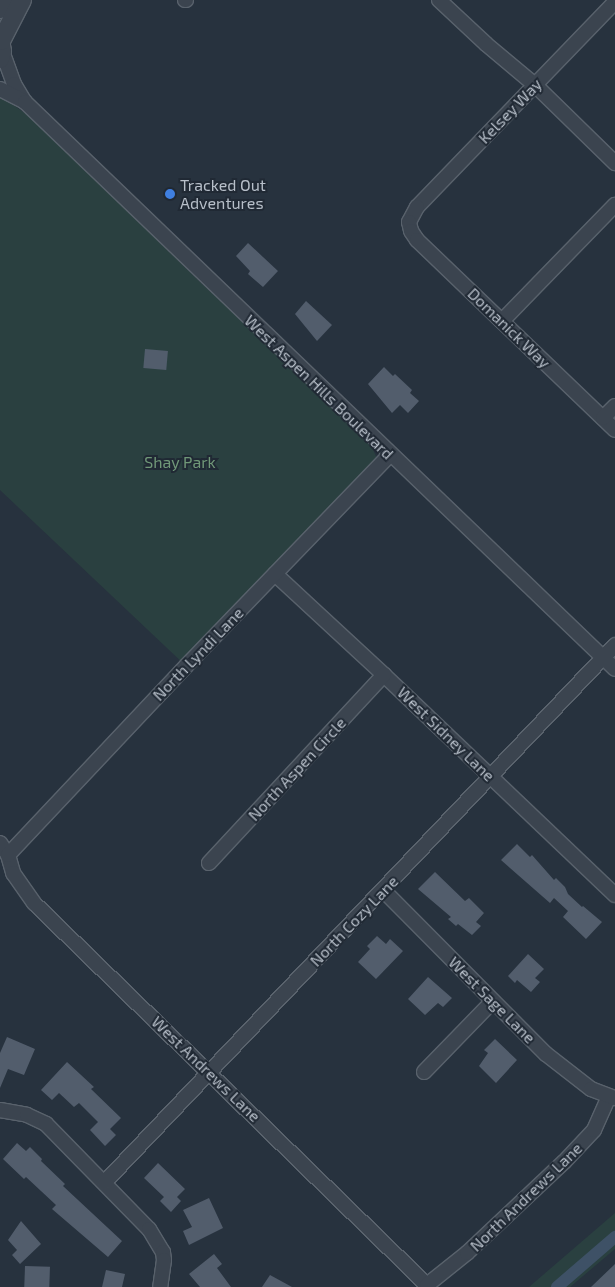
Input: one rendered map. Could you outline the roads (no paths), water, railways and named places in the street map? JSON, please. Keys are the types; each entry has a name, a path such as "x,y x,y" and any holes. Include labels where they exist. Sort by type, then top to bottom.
{"street":[{"path":"0,9 18,0"},
{"path":"22,0 1,48 14,84 25,102"},
{"path":"439,0 534,85 615,163"},
{"name":"Kelsey Way","path":"409,222 417,207 615,2"},
{"path":"0,89 25,102"},
{"name":"West Aspen Hills Boulevard","path":"25,102 390,455 615,669"},
{"path":"502,321 615,205"},
{"name":"Domanick Way","path":"409,222 411,232 417,240 615,430"},
{"path":"603,418 615,406"},
{"name":"North Lyndi Lane","path":"4,849 390,455"},
{"name":"West Sidney Lane","path":"275,574 615,895"},
{"name":"North Cozy Lane","path":"104,1183 491,778 602,657 615,646"},
{"name":"North Aspen Circle","path":"209,864 384,675"},
{"name":"West Andrews Lane","path":"4,849 13,873 34,903 427,1285"},
{"name":"West Sage Lane","path":"384,891 492,1002 546,1054 573,1077 591,1089 612,1098"},
{"path":"424,1072 492,1002"},
{"name":"North Andrews Lane","path":"427,1285 467,1253 575,1151 594,1130 612,1098"},
{"path":"0,1110 27,1115 46,1124 150,1229 160,1245 164,1260 160,1287"}],"waterway":[{"path":"557,1287 615,1237"}],"place":[{"name":"Tracked Out Adventures","path":"170,194"}],"park label":[{"name":"Shay Park","path":"180,462"}]}
